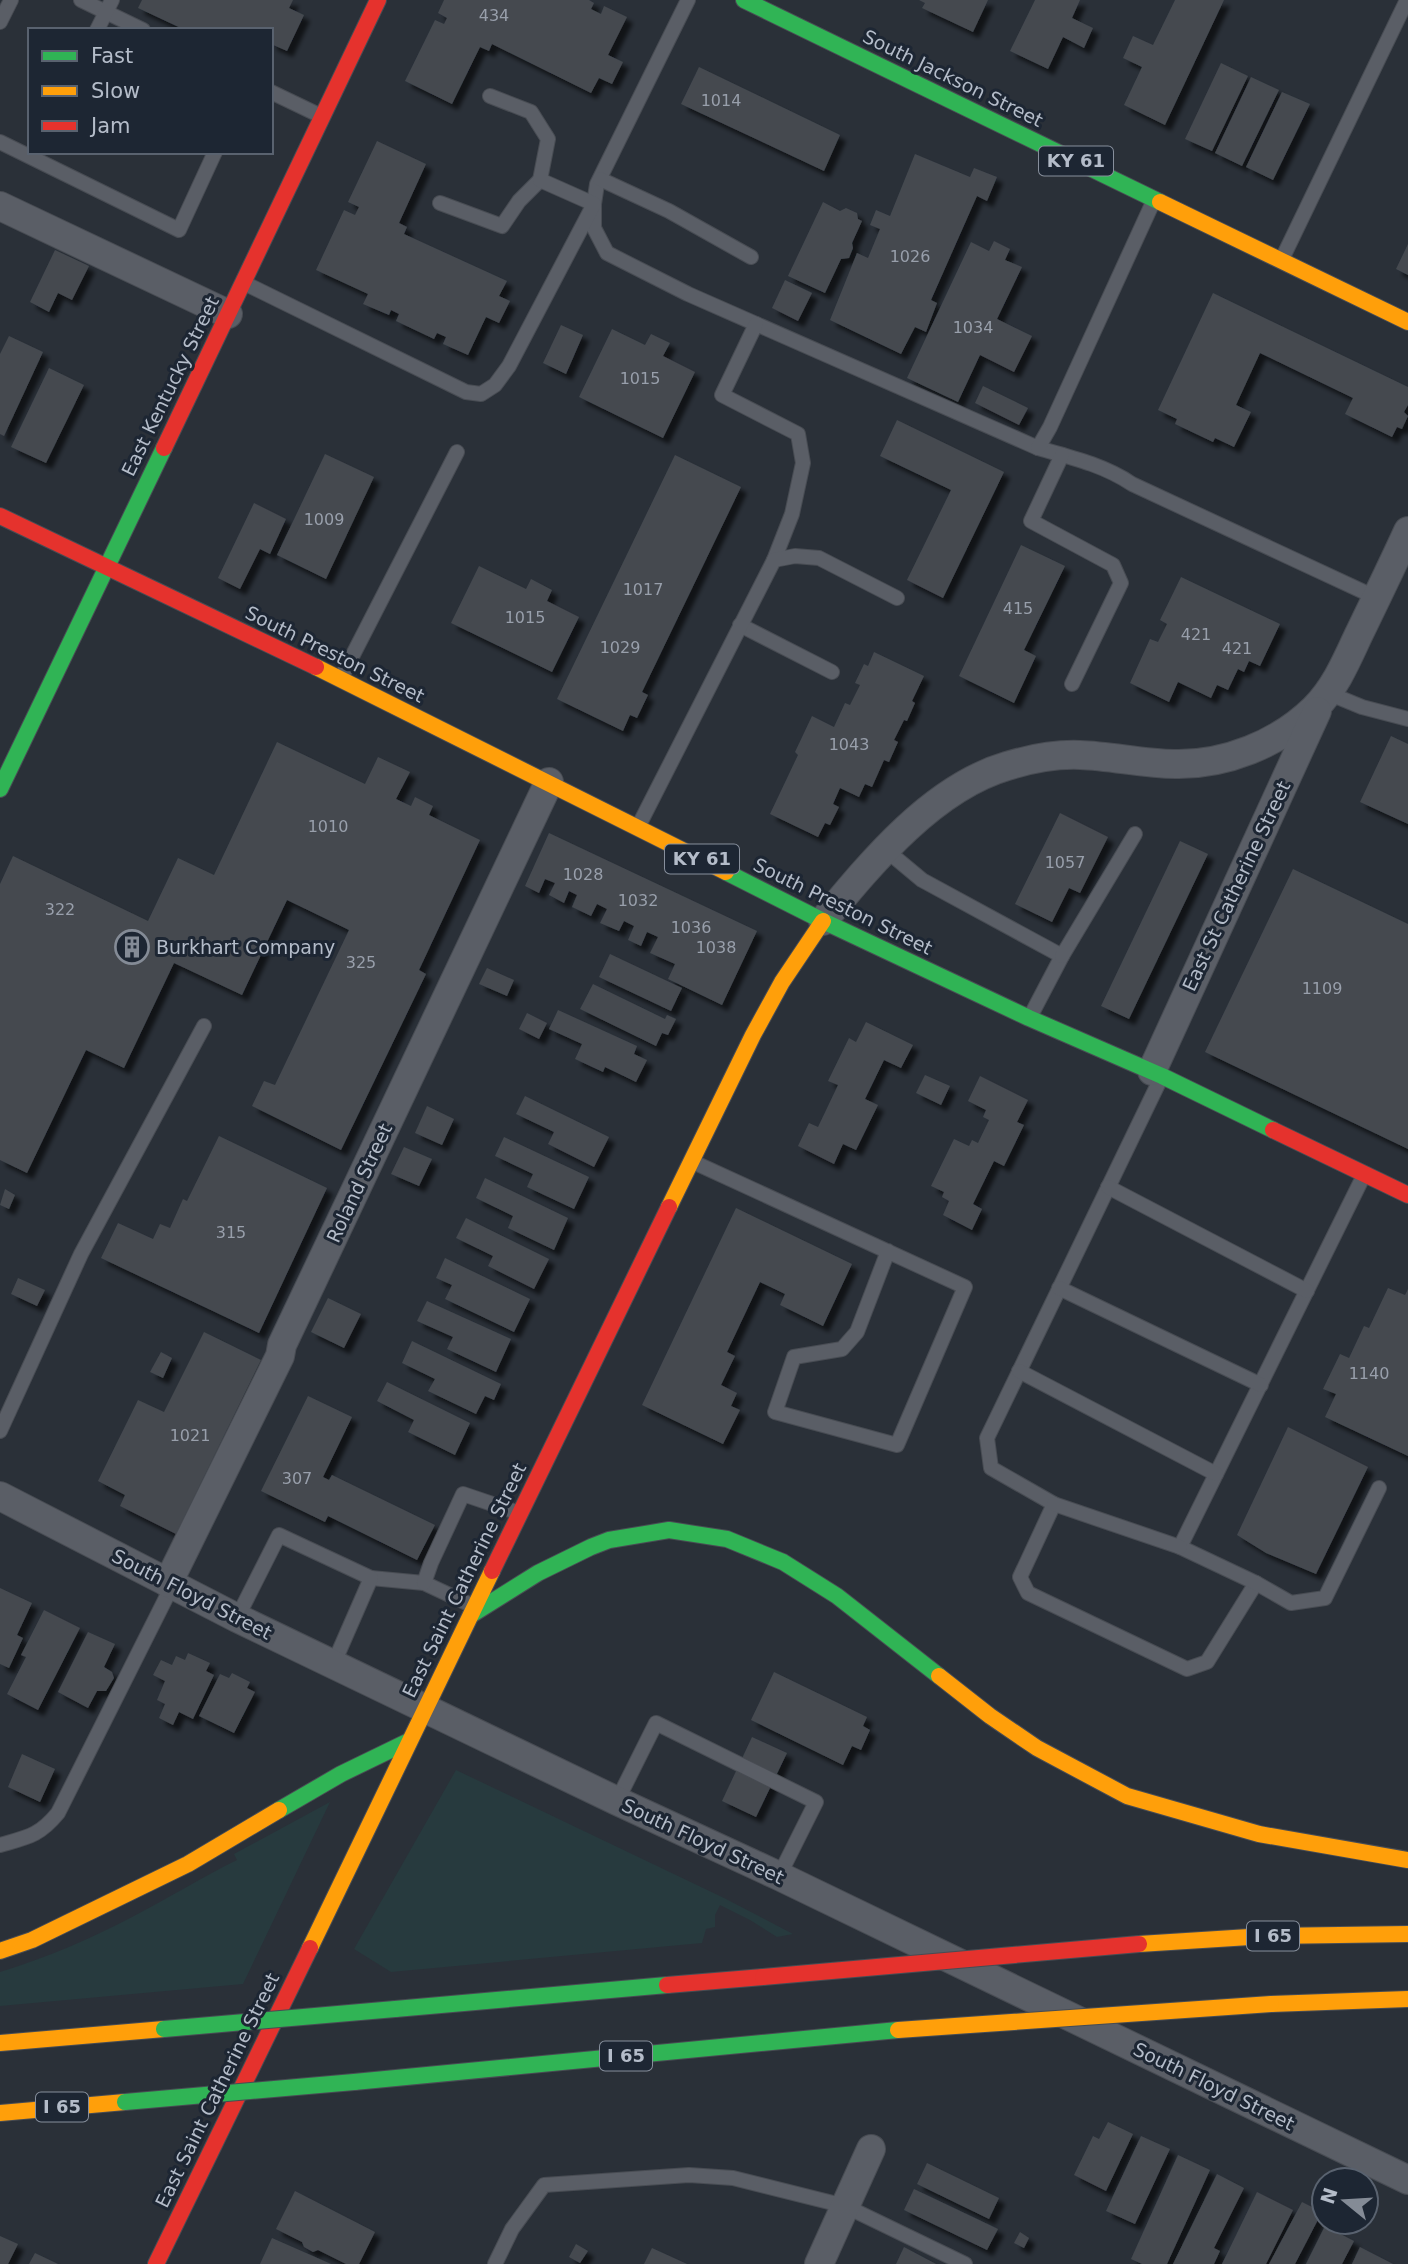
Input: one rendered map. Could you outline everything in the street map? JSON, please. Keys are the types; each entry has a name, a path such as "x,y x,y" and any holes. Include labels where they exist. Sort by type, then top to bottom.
{"main road":[{"name":"East Kentucky Street","path":"0,789 378,0"},
{"name":"South Jackson Street","path":"744,0 1408,322"},
{"name":"South Preston Street","path":"0,516 341,679 374,698 549,782 823,921 1029,1018 1157,1074 1408,1195"},
{"name":"East Saint Catherine Street","path":"156,2264 760,1020 823,921"},
{"path":"473,1611 542,1571 611,1539 677,1531 709,1534 740,1542 777,1558 848,1603 986,1714 1037,1748 1122,1794 1225,1828 1314,1846 1408,1860"},
{"path":"0,1951 32,1940 188,1864 341,1774 409,1741"},
{"name":"I 65","path":"0,2043 1139,1944 1265,1936 1408,1934"},
{"name":"I 65","path":"0,2113 898,2031 1271,2004 1408,1999"}],"street":[{"path":"0,206 228,314"},
{"name":"East St Catherine Street","path":"823,921 886,850 941,799 1005,766 1046,757 1078,755 1173,764 1214,761 1246,752 1291,728 1324,697 1338,678 1408,531"},
{"name":"East St Catherine Street","path":"1157,1074 1324,697"},
{"name":"Roland Street","path":"170,1584 549,782"},
{"name":"South Floyd Street","path":"0,1496 333,1665 779,1876 1408,2180"},
{"path":"819,2264 871,2149"}],"lane":[{"path":"0,22 11,0"},
{"path":"81,0 109,6 140,28"},
{"path":"688,0 600,179 594,204 594,228 607,253 688,294 1038,448 1116,474 1132,484 1377,598"},
{"path":"1282,260 1407,0"},
{"path":"98,28 109,6"},
{"path":"273,93 322,116"},
{"path":"440,203 502,226 519,201 540,180 548,139 531,112 490,96"},
{"path":"0,142 28,152"},
{"path":"35,155 178,230 214,154"},
{"path":"600,179 669,211 751,257"},
{"path":"540,180 594,204"},
{"path":"1038,448 1155,199"},
{"path":"243,282 466,392 481,394 495,385 509,366 594,204"},
{"path":"638,827 774,560 792,513 803,463 798,434 722,396 757,324"},
{"path":"341,679 457,452"},
{"path":"1062,455 1031,521 1113,565 1121,583 1072,684"},
{"path":"774,560 795,556 819,558 897,598"},
{"path":"740,625 832,672"},
{"path":"1324,697 1408,719"},
{"path":"1029,1018 1062,956 1135,834"},
{"path":"886,850 922,880 1062,956"},
{"path":"0,1431 81,1254 204,1026"},
{"path":"1157,1074 1108,1187 987,1438 991,1468 1054,1504 1180,1547 1291,1603 1325,1598 1379,1488"},
{"path":"690,1161 888,1251 965,1287 897,1445 775,1412 794,1357 842,1349 857,1332 888,1251"},
{"path":"1180,1547 1364,1174"},
{"path":"1108,1187 1307,1291"},
{"path":"1059,1288 1261,1385"},
{"path":"1019,1371 1216,1474"},
{"path":"425,1583 431,1563 463,1494 519,1513"},
{"path":"1054,1504 1020,1577 1028,1593 1187,1669 1208,1662 1256,1583"},
{"path":"237,1618 279,1535 371,1578 425,1583 473,1611"},
{"path":"333,1665 371,1578"},
{"path":"0,1845 44,1829 58,1813 170,1584"},
{"path":"617,1801 656,1723 816,1802 779,1876"},
{"path":"495,2264 512,2229 544,2185 689,2175 733,2178 845,2206 965,2264"}],"green space":[{"path":"456,1770 724,1898 793,1934 777,1937 720,1905 715,1915 715,1927 706,1929 702,1943 391,1972 354,1949"},
{"path":"330,1802 243,1984 0,2006 0,1972 68,1947 134,1916 237,1860 234,1854"}],"building":[{"path":"142,0 293,0 289,8 304,15 287,51 273,45 273,28 181,28 138,8"},
{"path":"444,0 589,0 594,3 591,9 601,14 604,6 627,17 608,55 623,62 612,84 599,78 591,93 492,44 489,51 480,47 452,104 405,81 435,20 444,24 447,18 438,13"},
{"path":"919,0 988,0 973,32 922,8 925,3"},
{"path":"1035,0 1080,0 1072,18 1093,28 1084,48 1063,37 1048,69 1010,51"},
{"path":"1175,0 1224,0 1165,125 1124,105 1142,67 1123,58 1133,36 1153,45"},
{"path":"1221,63 1248,76 1212,151 1185,139"},
{"path":"699,67 840,135 824,171 681,104"},
{"path":"1251,77 1279,90 1242,166 1215,153"},
{"path":"1282,92 1310,104 1273,180 1246,167"},
{"path":"377,141 426,164 399,223 407,227 404,234 507,281 499,296 510,301 499,323 486,317 468,355 443,344 446,337 437,333 434,339 396,321 399,314 391,310 389,315 363,304 368,294 316,270 344,210 355,215 359,207 348,202"},
{"path":"915,154 970,177 974,168 997,177 987,201 977,196 931,300 937,303 926,332 915,327 901,354 830,320 857,253 868,258 880,229 870,225 876,210 890,216"},
{"path":"823,202 840,211 846,208 857,213 858,219 862,221 852,243 849,258 841,259 825,293 788,276"},
{"path":"994,241 1010,249 1005,260 1022,267 997,319 1032,336 1014,372 980,355 958,402 907,378 971,242 989,251"},
{"path":"1408,244 1408,275 1396,269"},
{"path":"55,250 89,266 72,300 58,293 49,312 30,302"},
{"path":"785,280 812,293 798,321 772,308"},
{"path":"1213,293 1408,387 1408,405 1404,412 1408,416 1402,429 1397,427 1392,437 1345,414 1353,398 1260,353 1236,405 1251,412 1234,447 1215,438 1213,442 1175,424 1177,419 1158,410"},
{"path":"561,325 583,335 566,374 543,363"},
{"path":"612,329 645,345 651,334 670,343 663,356 695,372 663,438 579,397"},
{"path":"9,336 43,352 4,436 0,434 0,354"},
{"path":"49,368 84,385 46,463 11,447"},
{"path":"983,386 1028,408 1019,425 975,403"},
{"path":"897,420 1004,472 943,598 907,580 951,490 880,456"},
{"path":"325,454 374,477 326,579 277,555"},
{"path":"675,455 741,487 642,692 648,695 637,718 630,715 623,731 557,699"},
{"path":"254,503 286,519 270,554 260,549 240,589 218,578"},
{"path":"1021,545 1065,566 1024,650 1036,656 1014,703 959,676"},
{"path":"479,566 526,589 531,579 552,590 547,601 579,617 552,672 451,623"},
{"path":"1181,577 1280,624 1260,666 1249,661 1244,672 1238,669 1228,690 1217,685 1211,698 1178,682 1169,702 1130,683 1150,639 1158,642 1167,624 1160,620"},
{"path":"874,652 924,676 912,701 915,703 907,721 904,720 894,740 898,742 889,762 884,760 872,787 865,784 859,797 840,788 833,804 839,807 830,825 825,823 818,837 770,814 798,755 795,752 812,716 834,727 845,703 850,705 860,685 855,683 864,664 868,666"},
{"path":"1391,736 1408,744 1408,824 1360,802"},
{"name":"Burkhart Company","path":"277,742 365,784 378,757 410,772 396,799 411,806 415,797 433,806 429,815 480,840 419,970 426,974 341,1150 252,1106 264,1081 275,1085 349,930 287,900 242,995 174,963 124,1068 86,1050 27,1173 0,1160 0,884 13,856 148,921 178,858 214,875"},
{"path":"1060,813 1108,837 1080,893 1069,888 1052,922 1015,904"},
{"path":"549,833 757,931 722,1005 668,979 675,964 650,953 658,937 647,932 641,946 628,940 634,926 624,921 619,931 600,923 607,909 597,904 591,916 572,907 577,895 569,891 564,903 549,895 555,883 545,879 539,893 525,886"},
{"path":"1180,841 1208,854 1129,1019 1101,1006"},
{"path":"1293,869 1408,924 1408,1149 1205,1052"},
{"path":"610,954 682,988 671,1011 599,977"},
{"path":"487,968 514,980 507,996 479,984"},
{"path":"593,984 665,1019 667,1015 676,1019 668,1035 662,1033 656,1046 580,1009"},
{"path":"558,1010 637,1046 634,1054 647,1060 636,1082 605,1067 603,1072 575,1059 582,1044 549,1029"},
{"path":"527,1013 547,1023 539,1039 519,1029"},
{"path":"866,1022 913,1045 901,1068 884,1060 865,1099 878,1105 856,1150 843,1144 834,1164 798,1146 809,1123 818,1127 838,1085 828,1081 849,1038 856,1042"},
{"path":"925,1075 950,1086 941,1105 916,1093"},
{"path":"980,1076 1028,1100 1017,1122 1024,1125 1004,1166 994,1161 973,1204 982,1209 972,1230 943,1215 949,1201 942,1197 944,1192 931,1186 954,1139 969,1146 972,1140 978,1143 989,1120 983,1117 986,1110 968,1101"},
{"path":"525,1096 609,1137 594,1167 548,1144 554,1132 516,1114"},
{"path":"427,1106 454,1119 442,1145 415,1133"},
{"path":"219,1136 327,1188 259,1333 101,1258 118,1223 153,1239 160,1224 170,1228 183,1199 187,1201"},
{"path":"504,1137 589,1177 574,1209 527,1187 533,1174 495,1156"},
{"path":"404,1147 432,1159 419,1186 391,1174"},
{"path":"485,1178 568,1218 554,1250 508,1228 513,1216 476,1198"},
{"path":"5,1189 15,1195 9,1209 0,1205"},
{"path":"736,1208 852,1264 823,1326 780,1305 785,1294 760,1282 727,1352 735,1356 721,1385 737,1393 731,1406 740,1410 723,1444 642,1405"},
{"path":"466,1218 549,1259 534,1289 488,1266 493,1256 456,1238"},
{"path":"445,1258 530,1299 514,1332 445,1299 452,1285 436,1278"},
{"path":"18,1278 45,1290 37,1306 11,1294"},
{"path":"1388,1288 1405,1295 1408,1289 1408,1456 1325,1417 1336,1394 1323,1389 1340,1354 1349,1358 1364,1326 1369,1328"},
{"path":"328,1298 361,1314 344,1348 311,1332"},
{"path":"427,1301 511,1339 496,1372 447,1349 453,1337 417,1321"},
{"path":"204,1332 261,1360 176,1534 120,1506 125,1495 98,1481 138,1400 164,1412"},
{"path":"412,1341 501,1384 494,1400 485,1396 476,1414 428,1391 435,1379 402,1363"},
{"path":"161,1352 172,1358 163,1378 150,1372"},
{"path":"387,1382 470,1423 455,1455 408,1432 414,1420 377,1401"},
{"path":"308,1396 352,1417 323,1477 329,1480 332,1475 435,1525 417,1560 328,1516 325,1522 261,1491"},
{"path":"1288,1427 1368,1467 1316,1574 1266,1553 1237,1535"},
{"path":"0,1588 32,1603 17,1635 23,1638 9,1668 0,1664"},
{"path":"44,1610 80,1628 38,1710 7,1694 26,1657 21,1655"},
{"path":"88,1632 115,1644 104,1667 112,1672 114,1678 106,1691 97,1691 88,1708 58,1692"},
{"path":"188,1653 210,1663 206,1671 214,1675 193,1719 179,1712 173,1725 159,1718 165,1704 157,1700 165,1681 153,1675 161,1660 172,1665 176,1656 185,1660"},
{"path":"774,1672 867,1717 863,1726 870,1730 861,1750 852,1746 843,1765 751,1720"},
{"path":"232,1673 250,1682 247,1688 255,1692 234,1733 199,1716 220,1674 229,1678"},
{"path":"752,1737 787,1753 756,1817 722,1801"},
{"path":"22,1754 55,1769 40,1802 8,1787"},
{"path":"1108,2122 1133,2134 1106,2191 1074,2175 1093,2136 1099,2139"},
{"path":"1141,2136 1170,2149 1135,2224 1106,2211"},
{"path":"1178,2155 1210,2170 1167,2264 1142,2264 1131,2259"},
{"path":"927,2163 999,2198 989,2219 917,2184"},
{"path":"1217,2174 1244,2188 1214,2248 1220,2251 1214,2264 1173,2264"},
{"path":"914,2189 998,2229 987,2250 904,2210"},
{"path":"295,2191 375,2232 359,2264 346,2264 318,2250 313,2252 304,2247 302,2242 276,2229"},
{"path":"1257,2192 1293,2210 1266,2264 1222,2264"},
{"path":"1302,2202 1310,2206 1310,2235 1295,2264 1269,2264"},
{"path":"1020,2232 1029,2238 1024,2248 1014,2243"},
{"path":"0,2236 18,2244 8,2264 0,2264"},
{"path":"1320,2236 1344,2236 1354,2241 1342,2264 1306,2264"},
{"path":"272,2238 331,2264 260,2264"},
{"path":"576,2244 588,2251 580,2263 569,2257"},
{"path":"904,2247 936,2264 896,2264"},
{"path":"1360,2247 1393,2264 1352,2264"},
{"path":"652,2248 687,2264 644,2264"},
{"path":"35,2253 58,2264 29,2264"}],"traffic: fast":[{"path":"744,0 1160,202"},
{"path":"0,789 164,448"},
{"path":"726,872 823,921 1029,1018 1162,1076 1273,1130"},
{"path":"471,1615 538,1573 591,1547 609,1540 669,1530 727,1539 783,1562 837,1596 939,1676"},
{"path":"279,1810 341,1774 409,1741"},
{"path":"395,2009 667,1985"},
{"path":"164,2029 395,2009"},
{"path":"354,2082 898,2030"},
{"path":"125,2102 354,2082"}],"traffic: slow":[{"path":"1160,202 1408,322"},
{"path":"316,667 726,872"},
{"path":"669,1207 753,1035 782,982 823,921"},
{"path":"310,1948 492,1571"},
{"path":"939,1676 1037,1748 1127,1796 1259,1834 1408,1860"},
{"path":"0,1951 32,1940 188,1864 279,1810"},
{"path":"1139,1944 1265,1936 1408,1934"},
{"path":"1271,2004 1408,1999"},
{"path":"898,2030 1271,2004"},
{"path":"0,2043 164,2029"},
{"path":"0,2113 125,2102"}],"traffic: jam":[{"path":"164,448 378,0"},
{"path":"0,516 316,667"},
{"path":"1273,1130 1408,1195"},
{"path":"492,1571 669,1207"},
{"path":"763,1977 1139,1944"},
{"path":"156,2264 310,1948"},
{"path":"667,1985 763,1977"}],"place":[{"name":"Burkhart Company","path":"132,947"}]}
